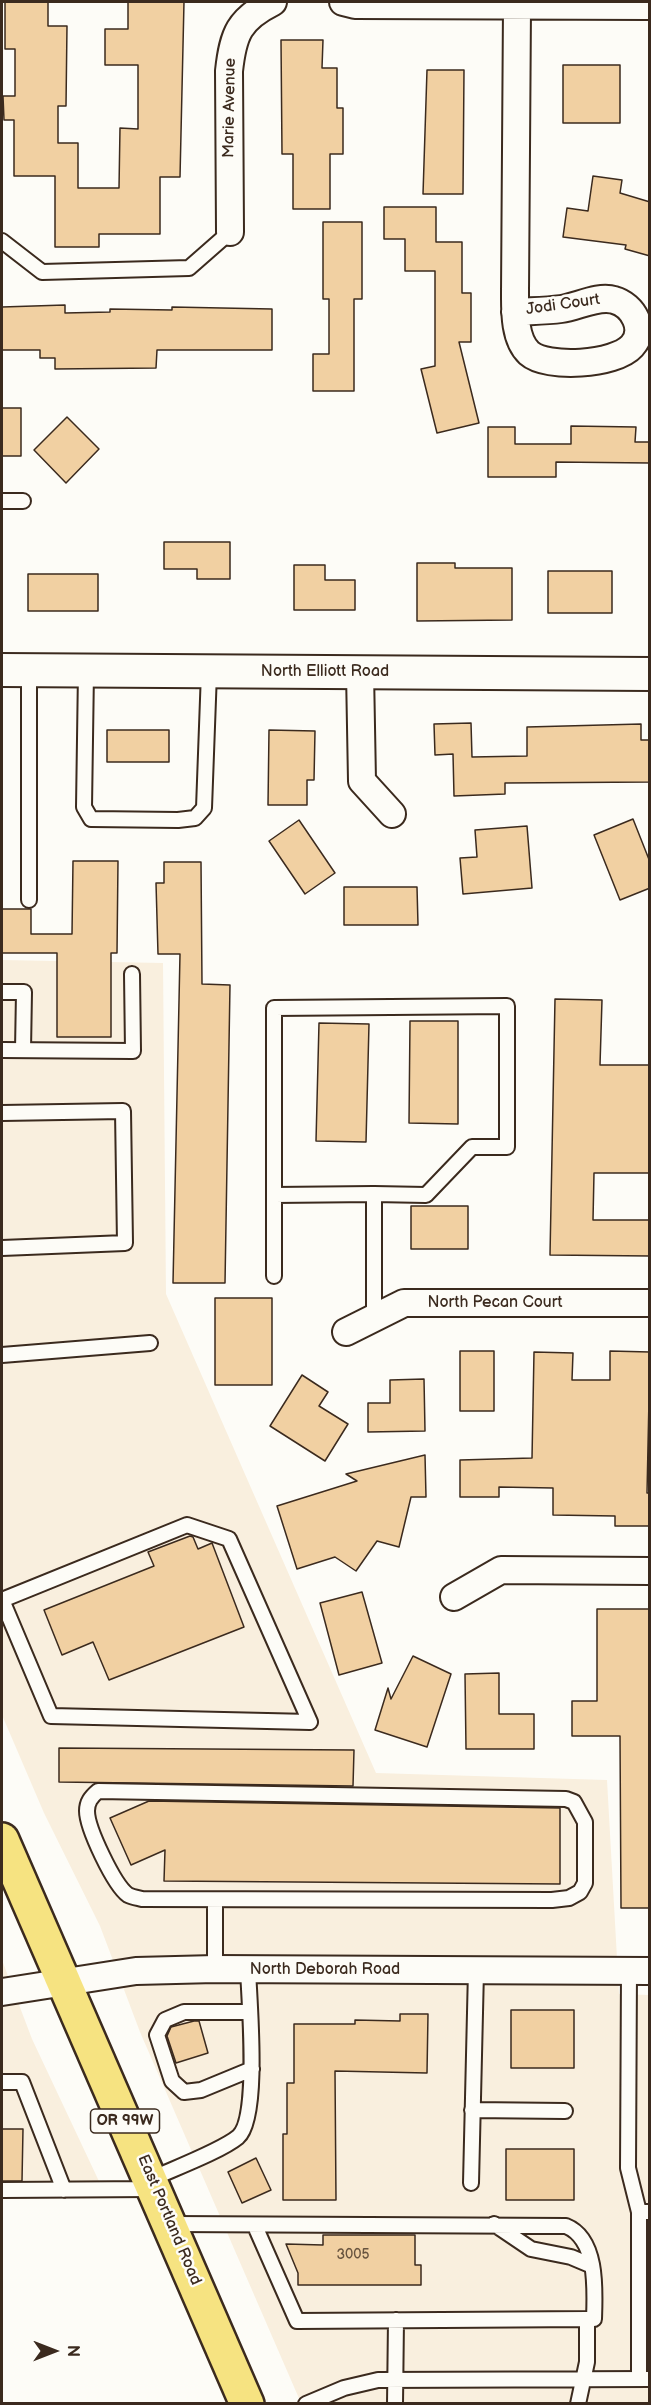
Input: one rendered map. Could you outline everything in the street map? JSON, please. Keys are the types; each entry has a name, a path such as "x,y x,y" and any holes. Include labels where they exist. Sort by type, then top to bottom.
{"main road":[{"name":"East Portland Road","path":"2,1840 153,2184 242,2401"}],"street":[{"name":"Marie Avenue","path":"230,232 229,71 232,45 250,14 273,2"},
{"path":"343,2 355,5 650,6"},
{"name":"Jodi Court","path":"515,312 517,7"},
{"name":"North Elliott Road","path":"15,671 650,674"},
{"path":"360,672 362,781 392,814"},
{"name":"North Pecan Court","path":"346,1332 404,1303 650,1303"},
{"path":"454,1597 501,1570 650,1571"},
{"name":"North Deborah Road","path":"2,1992 136,1971 215,1969 639,1971"}],"lane":[{"path":"2,241 42,272 189,268 230,232"},
{"path":"2,501 23,501"},
{"path":"15,671 29,900"},
{"path":"86,671 84,807 92,819 178,820 195,818 204,808 209,672"},
{"path":"2,1050 132,1051 132,974"},
{"path":"2,992 24,992 23,1050"},
{"path":"274,1195 426,1195 472,1147 507,1147 507,1006 274,1008 274,1195 274,1276"},
{"path":"2,1113 123,1111 124,1243 2,1248"},
{"path":"374,1194 374,1318"},
{"path":"2,1355 150,1343"},
{"path":"187,1525 229,1539 310,1722 51,1716 2,1600 187,1525"},
{"path":"98,1791 566,1799 574,1802 585,1822 585,1882 580,1892 569,1898 215,1900 142,1899 129,1895 117,1883 89,1824 87,1810 90,1798 98,1791"},
{"path":"215,1900 215,1969"},
{"path":"2,2190 64,2190 153,2184 239,2136 248,2120 252,2069 248,1969"},
{"path":"471,2183 476,1970"},
{"path":"306,2403 344,2388 378,2380 644,2379 644,2212 628,2168 639,1971"},
{"path":"249,2012 184,2012 165,2020 157,2035 172,2081 184,2092 201,2090 252,2069"},
{"path":"2,2082 22,2082 64,2190"},
{"path":"472,2110 565,2111"},
{"path":"170,2224 255,2226 494,2224 571,2229 584,2241 595,2285 594,2319 297,2321 255,2226"},
{"path":"494,2224 531,2250 571,2257 590,2265"},
{"path":"579,2403 587,2362 587,2319"},
{"path":"395,2403 396,2320"}],"shaded area":[{"path":"2,960 163,963 166,1294 376,1773 607,1780 619,1994 649,1995 649,2403 301,2403 140,2032 100,1926 44,1813 2,1715"},
{"path":"2,1960 32,2039 105,2194 2,2196"}],"building":[{"path":"5,2 48,2 48,26 67,26 66,106 58,106 58,143 78,143 78,188 119,188 120,128 138,129 138,65 105,65 105,29 128,29 128,2 184,2 180,177 160,177 160,234 99,234 99,247 55,247 55,176 14,176 14,120 4,120 3,96 15,96 15,49 5,49"},
{"path":"281,40 323,40 322,68 337,68 337,108 343,108 343,154 330,154 330,209 293,209 293,154 282,154"},
{"path":"563,65 620,65 620,123 563,123"},
{"path":"427,70 464,70 463,194 423,194"},
{"path":"593,176 622,180 620,193 650,202 650,256 625,249 626,245 563,237 567,208 588,211"},
{"path":"384,207 436,207 436,242 462,242 462,293 471,293 471,342 459,342 479,423 437,433 421,369 435,366 435,271 405,271 405,239 384,239"},
{"path":"323,222 362,222 362,299 354,299 354,391 313,391 313,354 329,354 329,299 323,299"},
{"path":"65,305 65,313 110,312 110,309 172,310 172,307 272,309 272,350 157,350 156,368 55,369 55,358 40,358 40,350 2,350 2,307"},
{"path":"2,408 21,408 21,456 2,456"},
{"path":"67,417 99,449 66,483 34,450"},
{"path":"571,426 636,427 635,442 650,442 650,463 556,462 556,477 488,477 488,427 515,427 515,444 571,444"},
{"path":"164,542 230,542 230,579 197,579 197,569 164,569"},
{"path":"417,563 455,563 455,568 512,568 512,620 417,621"},
{"path":"294,565 325,565 325,580 355,580 355,610 294,610"},
{"path":"548,571 612,571 612,613 548,613"},
{"path":"28,574 98,574 98,611 28,611"},
{"path":"471,723 472,757 527,756 527,727 641,724 641,740 650,740 650,782 505,783 505,794 454,796 453,754 435,755 434,724"},
{"path":"107,730 169,730 169,762 107,762"},
{"path":"269,730 315,731 314,780 307,780 307,805 268,805"},
{"path":"633,819 650,862 650,888 620,900 594,835"},
{"path":"299,820 335,873 305,894 269,841"},
{"path":"527,826 532,888 463,894 460,858 477,857 475,830"},
{"path":"73,861 118,861 117,953 111,953 111,1037 57,1037 57,953 2,953 2,909 31,909 31,934 72,934"},
{"path":"164,862 201,862 202,984 230,985 225,1283 173,1283 180,954 158,954 156,883 164,883"},
{"path":"344,887 417,887 418,925 344,925"},
{"path":"555,999 602,1000 600,1065 650,1065 650,1173 594,1173 593,1220 650,1220 650,1256 550,1255"},
{"path":"410,1021 458,1021 458,1124 409,1123"},
{"path":"319,1023 369,1024 366,1142 316,1141"},
{"path":"411,1206 468,1206 468,1249 411,1249"},
{"path":"215,1298 272,1298 272,1385 215,1385"},
{"path":"460,1351 494,1351 494,1411 460,1411"},
{"path":"610,1351 650,1352 647,1493 650,1493 650,1526 615,1526 615,1516 553,1515 553,1488 499,1487 499,1497 460,1497 460,1460 532,1458 534,1352 573,1353 572,1380 610,1380"},
{"path":"302,1375 328,1392 319,1406 348,1424 325,1461 270,1426"},
{"path":"424,1379 425,1431 368,1432 368,1403 390,1403 390,1380"},
{"path":"425,1455 426,1497 411,1497 399,1547 377,1541 356,1571 335,1557 297,1569 277,1506 357,1481 346,1474"},
{"path":"190,1536 193,1537 198,1549 212,1543 244,1627 109,1680 93,1642 62,1655 44,1610 154,1566 148,1552"},
{"path":"362,1592 382,1663 339,1675 320,1603"},
{"path":"597,1609 650,1609 650,1908 621,1908 620,1736 572,1736 572,1701 597,1701"},
{"path":"413,1656 451,1674 427,1747 375,1730 388,1688 391,1699"},
{"path":"499,1673 499,1714 534,1714 534,1749 466,1749 465,1674"},
{"path":"59,1748 354,1750 353,1786 59,1782"},
{"path":"149,1801 560,1808 560,1884 164,1881 165,1850 131,1865 110,1818"},
{"path":"511,2010 574,2010 574,2068 511,2068"},
{"path":"400,2014 428,2014 427,2073 335,2071 336,2200 283,2200 283,2134 287,2134 287,2083 294,2083 294,2024 355,2024 355,2020 400,2021"},
{"path":"199,2021 208,2053 176,2063 167,2036 171,2027"},
{"path":"2,2129 23,2129 22,2181 2,2181"},
{"path":"506,2149 574,2149 574,2200 506,2200"},
{"path":"256,2158 271,2190 242,2203 228,2172"},
{"path":"323,2235 415,2235 415,2265 421,2265 421,2285 298,2285 298,2273 286,2244 323,2245"}]}
